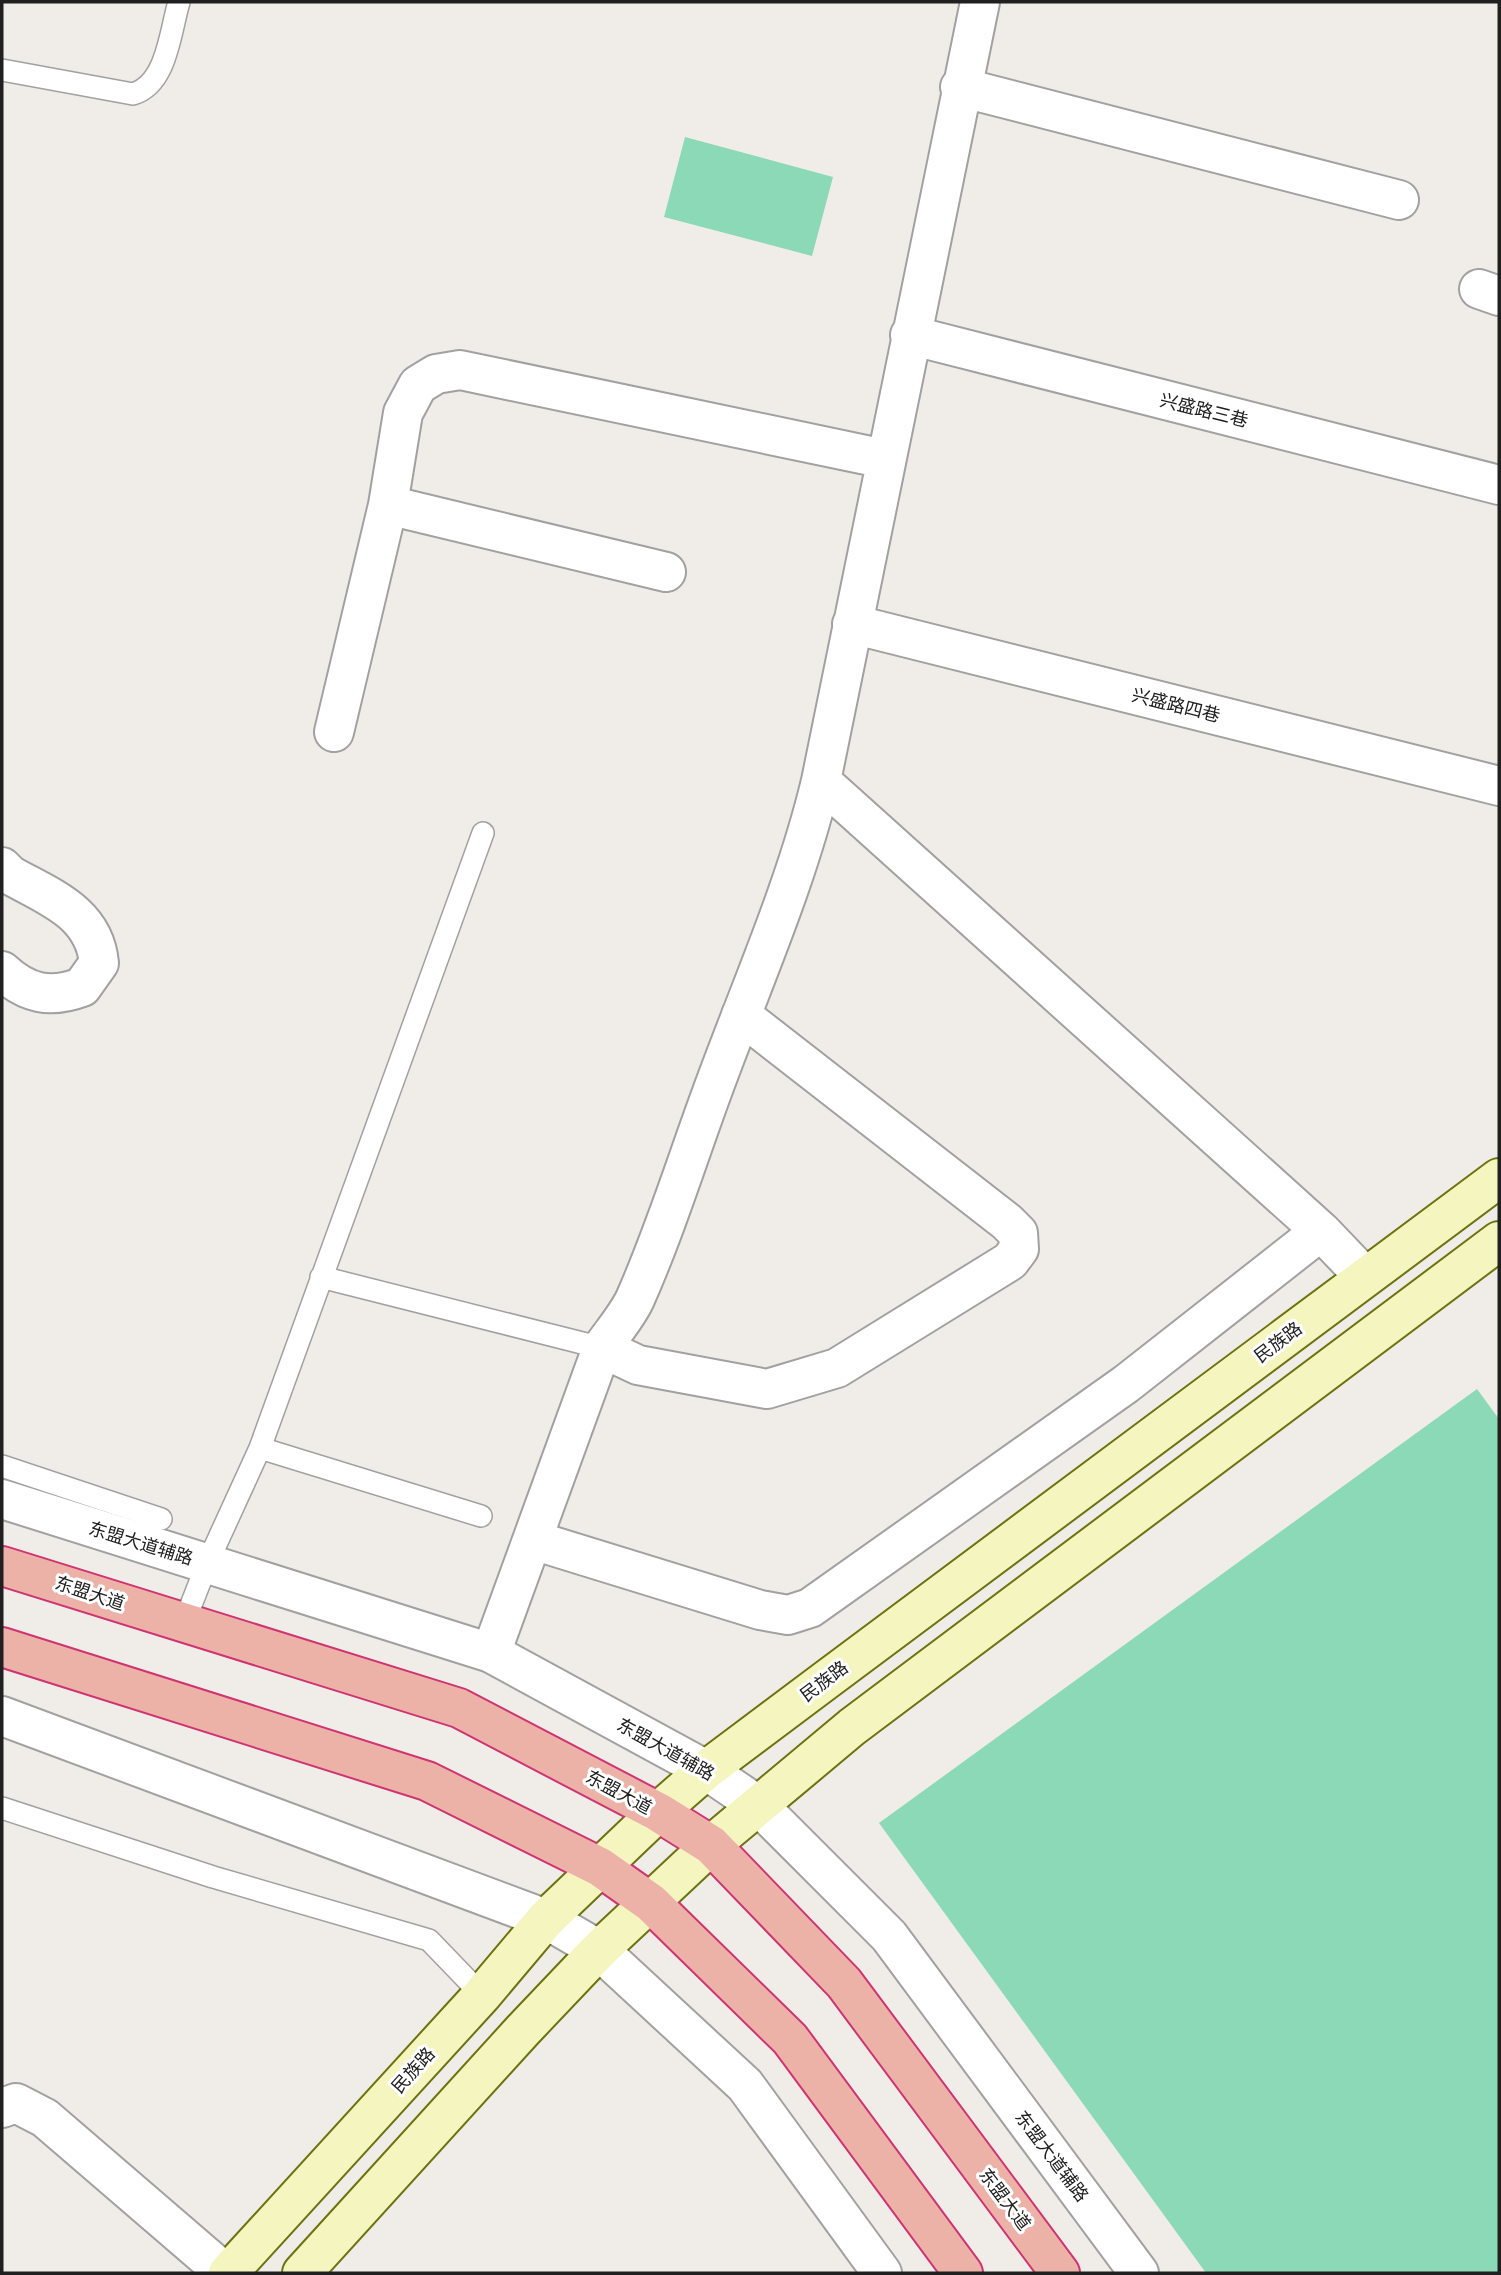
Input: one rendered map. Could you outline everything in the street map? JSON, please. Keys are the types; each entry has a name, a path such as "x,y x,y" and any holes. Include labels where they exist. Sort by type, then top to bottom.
{"highway":[{"name":"东盟大道","path":"2,1566 459,1708 658,1812 711,1845 844,1983 1060,2273"},
{"path":"2,1647 427,1781 600,1867 651,1903 790,2039 964,2273"}],"main road":[{"name":"民族路","path":"226,2273 481,1995 546,1919 706,1770 1499,1178"},
{"path":"302,2273 599,1950 711,1845 852,1727 1499,1241"}],"street":[{"path":"491,1653 602,1348 634,1302 811,824 960,88 980,2"},
{"path":"960,88 1399,200"},
{"name":"兴盛路三巷","path":"910,335 1499,485"},
{"path":"334,733 388,505 403,413 418,385 436,374 460,370 885,459"},
{"path":"388,505 666,572"},
{"name":"兴盛路四巷","path":"852,624 1499,786"},
{"path":"821,781 1321,1231 1365,1277"},
{"path":"2,867 71,908 89,929 97,948 99,963 82,987 49,995 31,991 2,971"},
{"path":"602,1348 638,1365 767,1390 826,1372 866,1352 1010,1261 1019,1249 1018,1233 1007,1222 741,1015"},
{"path":"533,1541 760,1610 788,1615 810,1608 1126,1384 1321,1231"},
{"name":"东盟大道辅路","path":"2,1499 491,1653 706,1770 759,1806 890,1936 1139,2273"},
{"path":"2,1716 546,1919 599,1950 745,2085 882,2273"},
{"path":"2,2108 16,2103 45,2118 226,2273"}],"lane":[{"path":"2,70 133,94 146,90 156,80 179,2"},
{"path":"184,1623 207,1563 260,1448 483,833"},
{"path":"321,1278 602,1348"},
{"path":"260,1448 481,1516"},
{"path":"2,1466 161,1519"},
{"path":"2,1808 213,1877 429,1940 481,1995"}],"green space":[{"path":"685,137 833,177 812,256 664,217"},
{"path":"1477,1389 1499,1419 1499,2273 1206,2273 879,1823"}]}
